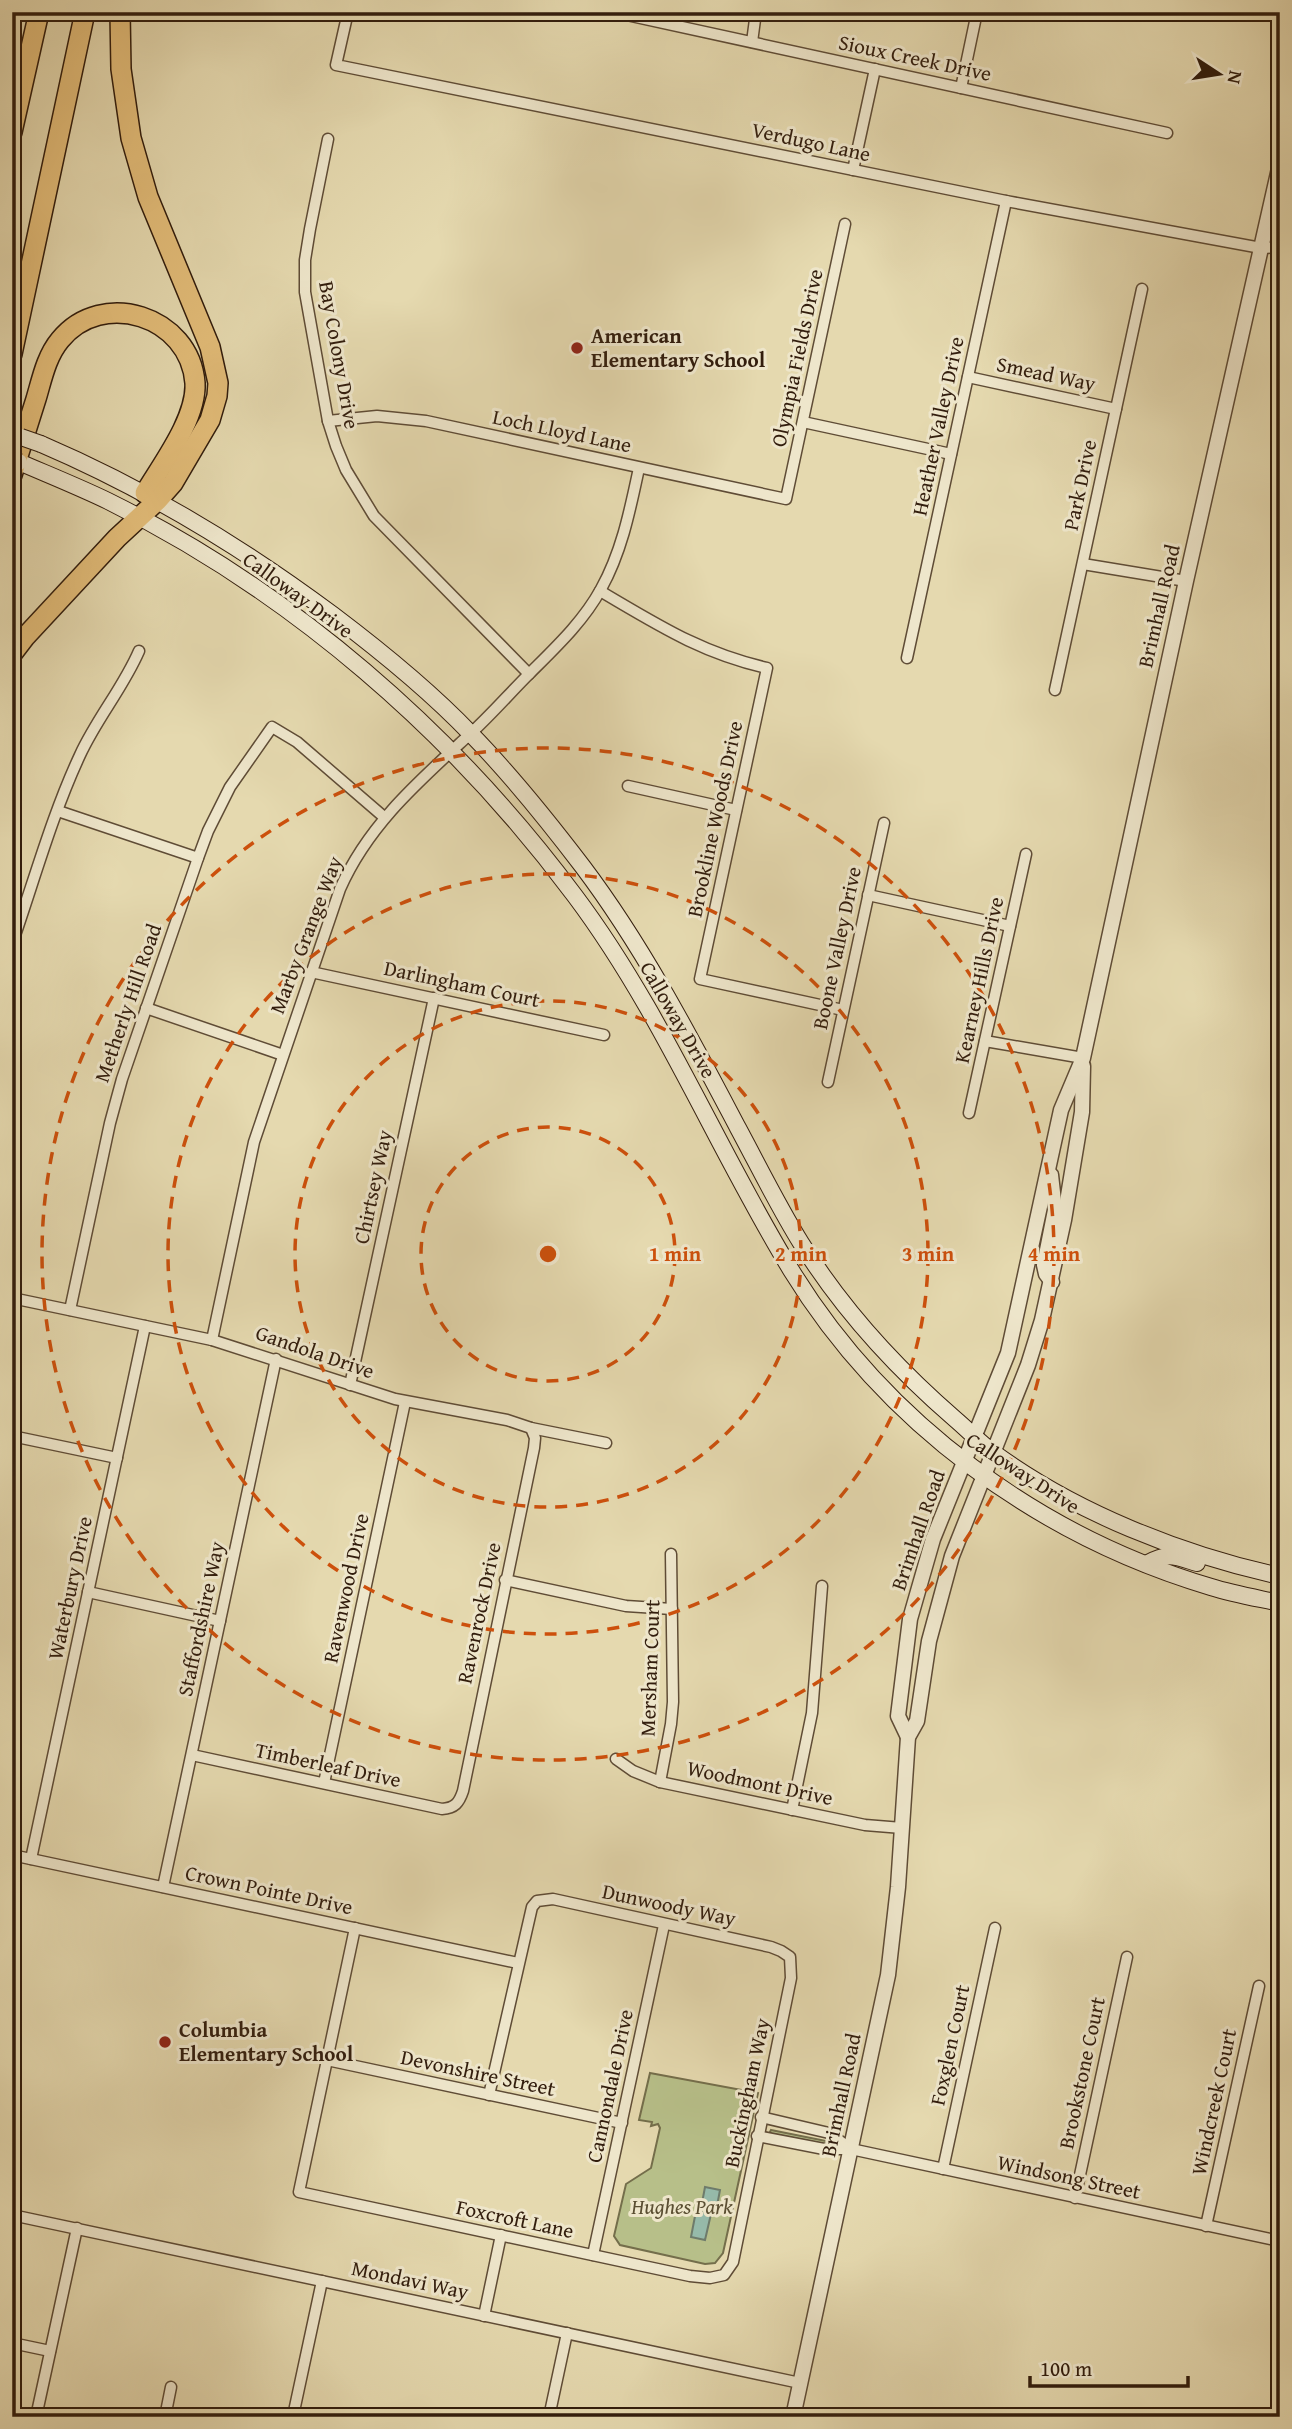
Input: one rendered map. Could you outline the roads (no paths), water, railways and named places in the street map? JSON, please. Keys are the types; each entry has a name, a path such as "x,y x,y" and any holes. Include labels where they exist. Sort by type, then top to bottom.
{"highway":[{"path":"12,132 39,12"},
{"path":"12,354 85,12"},
{"path":"120,12 121,69 131,138 148,197 210,347 218,383 210,420 173,483 152,497"},
{"path":"12,475 47,363 53,349 71,328 85,320 113,312 128,313 145,318 170,332 181,344 195,383 191,411 152,497 140,518 117,538 12,654"}],"main road":[{"name":"Calloway Drive","path":"12,434 78,460 152,497 236,546 383,653 471,733 551,825 636,943 688,1033 782,1210 822,1275 898,1366 974,1435 994,1453 1078,1504 1147,1535 1219,1560 1280,1576"},
{"name":"Calloway Drive","path":"12,459 140,518 233,574 306,623 426,727 489,792 534,843 602,934 651,1011 792,1272 844,1343 903,1409 984,1477 1071,1530 1146,1564 1213,1588 1280,1603"},
{"path":"723,1146 739,1153 765,1198 782,1210"},
{"path":"761,1217 779,1228 822,1293 841,1300"},
{"path":"1146,1564 1160,1556 1169,1555 1243,1577 1259,1571"}],"street":[{"name":"Verdugo Lane","path":"348,12 336,65 1006,201 1261,248 1280,247"},
{"name":"Sioux Creek Drive","path":"613,12 1167,133"},
{"path":"752,42 756,12"},
{"path":"961,88 977,12"},
{"path":"853,170 875,69"},
{"name":"Bay Colony Drive","path":"328,139 310,229 305,292 328,421 346,470 374,516 529,674"},
{"name":"Brimhall Road","path":"908,1737 898,1716 910,1619 933,1539 1008,1353 1061,1110 1083,1058 1280,164"},
{"name":"Heather Valley Drive","path":"907,658 1006,201"},
{"name":"Olympia Fields Drive","path":"786,499 845,224"},
{"name":"Park Drive","path":"1055,690 1142,289"},
{"name":"Smead Way","path":"968,377 1116,409"},
{"name":"Loch Lloyd Lane","path":"328,421 353,417 402,417 786,499"},
{"path":"803,422 951,454"},
{"name":"Marby Grange Way","path":"212,1340 254,1142 349,869 384,817 471,733 583,618 600,591 621,546 639,468"},
{"path":"1083,564 1186,581"},
{"name":"Brookline Woods Drive","path":"600,591 701,648 767,668 700,979 843,1010"},
{"path":"12,944 69,779 93,728 127,677 139,651"},
{"name":"Metherly Hill Road","path":"70,1310 122,1079 198,858 213,819 242,766 272,727 297,742 384,817"},
{"path":"628,786 736,810"},
{"path":"58,811 198,858"},
{"name":"Boone Valley Drive","path":"828,1082 884,823"},
{"name":"Kearney Hills Drive","path":"970,1113 1026,854"},
{"path":"868,895 1010,926"},
{"name":"Darlingham Court","path":"311,972 604,1035"},
{"name":"Chirtsey Way","path":"350,1385 434,998"},
{"path":"146,1008 283,1055"},
{"path":"985,1041 1083,1058"},
{"name":"Brimhall Road","path":"793,2417 888,1975 894,1937 908,1737 918,1721 929,1641 946,1573 1028,1365 1052,1282 1082,1112 1083,1058"},
{"path":"1050,1164 1055,1210 1044,1265 1052,1282"},
{"name":"Gandola Drive","path":"12,1298 212,1340 405,1402 521,1422 531,1428 606,1443"},
{"name":"Waterbury Drive","path":"32,1859 145,1326"},
{"name":"Staffordshire Way","path":"163,1887 276,1359"},
{"name":"Ravenwood Drive","path":"324,1783 405,1402"},
{"name":"Ravenrock Drive","path":"456,1805 463,1791 534,1448 535,1438 531,1428"},
{"path":"12,1436 117,1458"},
{"name":"Mersham Court","path":"660,1782 672,1713 671,1554"},
{"path":"505,1580 626,1606 672,1609"},
{"path":"792,1810 812,1713 822,1586"},
{"path":"89,1592 220,1621"},
{"name":"Timberleaf Drive","path":"192,1755 442,1809 456,1805"},
{"name":"Woodmont Drive","path":"616,1759 633,1771 660,1782 865,1825 902,1828"},
{"name":"Crown Pointe Drive","path":"12,1855 518,1963"},
{"name":"Dunwoody Way","path":"518,1963 532,1907 537,1901 553,1899 771,1947 790,1957"},
{"name":"Cannondale Drive","path":"593,2255 664,1925"},
{"path":"327,2060 355,1928"},
{"name":"Foxglen Court","path":"943,2169 995,1928"},
{"name":"Buckingham Way","path":"724,2275 733,2262 737,2246 792,1968 790,1957"},
{"name":"Brookstone Court","path":"1074,2198 1127,1957"},
{"path":"489,2095 518,1963"},
{"name":"Windcreek Court","path":"1206,2227 1259,1986"},
{"name":"Devonshire Street","path":"327,2060 622,2123"},
{"name":"Foxcroft Lane","path":"327,2060 299,2192 690,2276 710,2278 724,2275"},
{"name":"Windsong Street","path":"761,2117 829,2133 851,2149"},
{"name":"Windsong Street","path":"757,2136 824,2149 851,2149 1280,2241"},
{"name":"Mondavi Way","path":"12,2215 800,2383"},
{"path":"36,2417 77,2228"},
{"path":"484,2316 501,2235"},
{"path":"293,2416 322,2281"},
{"path":"549,2417 567,2333"},
{"path":"12,2343 50,2351"},
{"path":"165,2417 171,2387"}],"place":[{"name":"American Elementary School","path":"577,348"},
{"name":"Columbia Elementary School","path":"165,2042"}],"park label":[{"name":"Hughes Park","path":"682,2207"}]}
